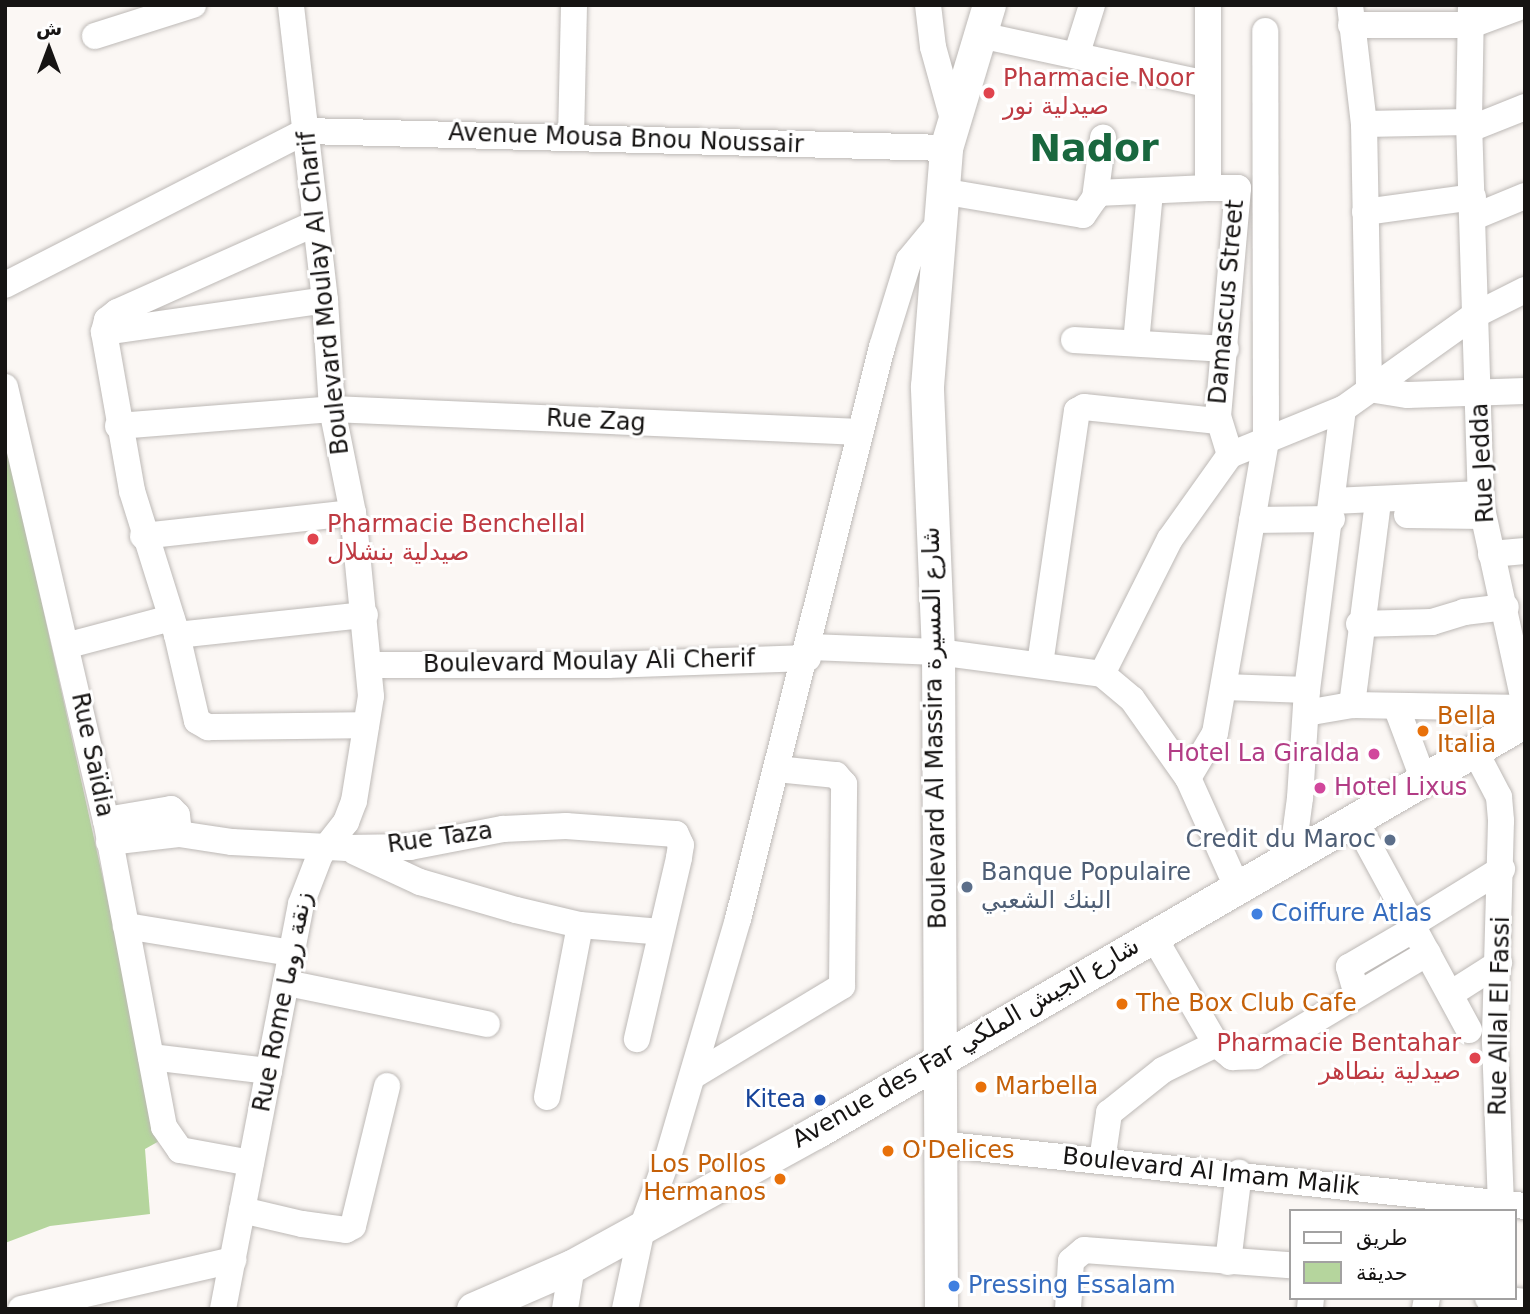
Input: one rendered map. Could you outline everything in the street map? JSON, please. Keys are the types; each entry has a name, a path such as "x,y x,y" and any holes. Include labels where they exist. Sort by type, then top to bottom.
{"main road":[{"path":"949,134 984,20"},
{"name":"Boulevard Al Massira شارع المسيرة","path":"941,1309 938,652 927,386 941,191 949,134"},
{"name":"Avenue des Far شارع الجيش الملكي","path":"472,1309 572,1266 642,1228 1152,934 1292,858 1525,721"}],"street":[{"path":"95,36 193,5"},
{"name":"Boulevard Moulay Al Charif","path":"291,5 325,300 332,409 353,513 370,664"},
{"path":"571,138 574,5"},
{"name":"Boulevard Al Massira شارع المسيرة","path":"928,5 949,134"},
{"path":"1077,53 1092,5"},
{"name":"Damascus Street","path":"1208,5 1208,188 1238,188 1218,421 1230,456"},
{"path":"1369,389 1372,332 1365,212 1364,124 1351,15 1471,15 1525,5"},
{"name":"Rue Jedda","path":"1471,15 1470,125 1482,505 1491,554 1506,607 1525,707"},
{"path":"984,20 1077,53 1207,84"},
{"path":"1188,778 1209,748 1224,687 1266,440 1265,31"},
{"path":"1364,124 1470,125 1525,107"},
{"path":"5,285 306,131"},
{"name":"Avenue Mousa Bnou Noussair","path":"306,131 571,138 949,134"},
{"path":"941,191 1072,215 1088,212 1097,193 1103,138"},
{"path":"1097,193 1150,193 1208,188"},
{"path":"1238,188 1267,191"},
{"path":"1136,343 1150,193"},
{"path":"1365,212 1474,207 1525,196"},
{"path":"105,326 316,223"},
{"path":"625,1309 642,1228 693,1076 809,652 860,432 909,260 938,226"},
{"path":"1237,887 1188,778 1132,699 1102,674 1170,538 1230,456 1343,409 1475,315 1525,290"},
{"path":"105,326 325,300"},
{"path":"1475,315 1525,309"},
{"path":"105,326 118,426 143,536 174,626 197,721 217,727 366,725"},
{"path":"1074,340 1226,349"},
{"name":"Rue Saïdia","path":"5,387 69,645 108,831 164,1127 180,1150 251,1163"},
{"path":"1369,389 1408,395 1525,391"},
{"path":"1040,664 1074,416 1084,407 1218,421"},
{"name":"Rue Zag","path":"118,426 332,409 860,432"},
{"path":"1292,858 1307,702 1343,409"},
{"path":"1252,520 1332,510 1482,505"},
{"path":"1352,705 1359,624 1378,508"},
{"path":"143,536 353,513"},
{"path":"1491,554 1525,551"},
{"path":"1359,624 1432,622 1464,612 1506,607"},
{"path":"69,645 174,626 365,615"},
{"name":"Boulevard Moulay Ali Cherif","path":"370,664 608,664 809,652 938,652 1102,674"},
{"name":"Rue Rome زنقة روما","path":"223,1309 287,983 290,953 306,884 337,846 355,801 366,725 370,664"},
{"path":"1224,687 1307,702 1352,705 1525,707"},
{"path":"1396,706 1424,781"},
{"name":"Rue Allal El Fassi","path":"1475,751 1499,797 1502,869 1495,1042 1513,1205"},
{"path":"693,1076 842,986 844,784 836,775 777,769"},
{"path":"1355,820 1452,993 1469,1030"},
{"name":"Rue Taza","path":"108,831 179,834 232,842 337,846 410,846 491,830 579,827 676,834 681,845 661,932"},
{"path":"337,846 433,886 580,925 661,932 637,1039"},
{"path":"1362,990 1355,988 1349,967 1502,869"},
{"path":"547,1097 580,925"},
{"path":"126,926 290,953"},
{"path":"1152,934 1216,1044 1232,1057 1255,1056 1428,953"},
{"path":"1452,993 1499,964"},
{"path":"287,983 487,1024"},
{"path":"1102,1161 1105,1123 1117,1102 1163,1070 1216,1044"},
{"path":"150,1057 269,1072"},
{"path":"242,1210 348,1229 355,1223 366,1188 387,1086"},
{"name":"Boulevard Al Imam Malik","path":"939,1144 1238,1173 1439,1204 1513,1205"},
{"path":"1228,1262 1238,1173"},
{"path":"1068,1309 1071,1261 1080,1251 1288,1265"},
{"path":"22,1309 233,1260"},
{"path":"565,1309 572,1266"},
{"path":"1487,1302 1525,1302"}],"green space":[{"path":"5,437 161,1140 145,1149 150,1214 50,1226 5,1243"}],"place":[{"name":"Pharmacie Noor صيدلية نور","path":"989,93"},
{"name":"Pharmacie Benchellal صيدلية بنشلال","path":"313,539"},
{"name":"Bella Italia","path":"1423,731"},
{"name":"Hotel La Giralda","path":"1374,754"},
{"name":"Hotel Lixus","path":"1320,788"},
{"name":"Credit du Maroc","path":"1390,840"},
{"name":"Banque Populaire البنك الشعبي","path":"967,887"},
{"name":"Coiffure Atlas","path":"1257,914"},
{"name":"The Box Club Cafe","path":"1122,1004"},
{"name":"Pharmacie Bentahar صيدلية بنطاهر","path":"1475,1058"},
{"name":"Marbella","path":"981,1087"},
{"name":"Kitea","path":"820,1100"},
{"name":"O'Delices","path":"888,1151"},
{"name":"Los Pollos Hermanos","path":"780,1179"},
{"name":"Pressing Essalam","path":"954,1286"}],"district":[{"name":"Nador","path":"1094,149"}]}
